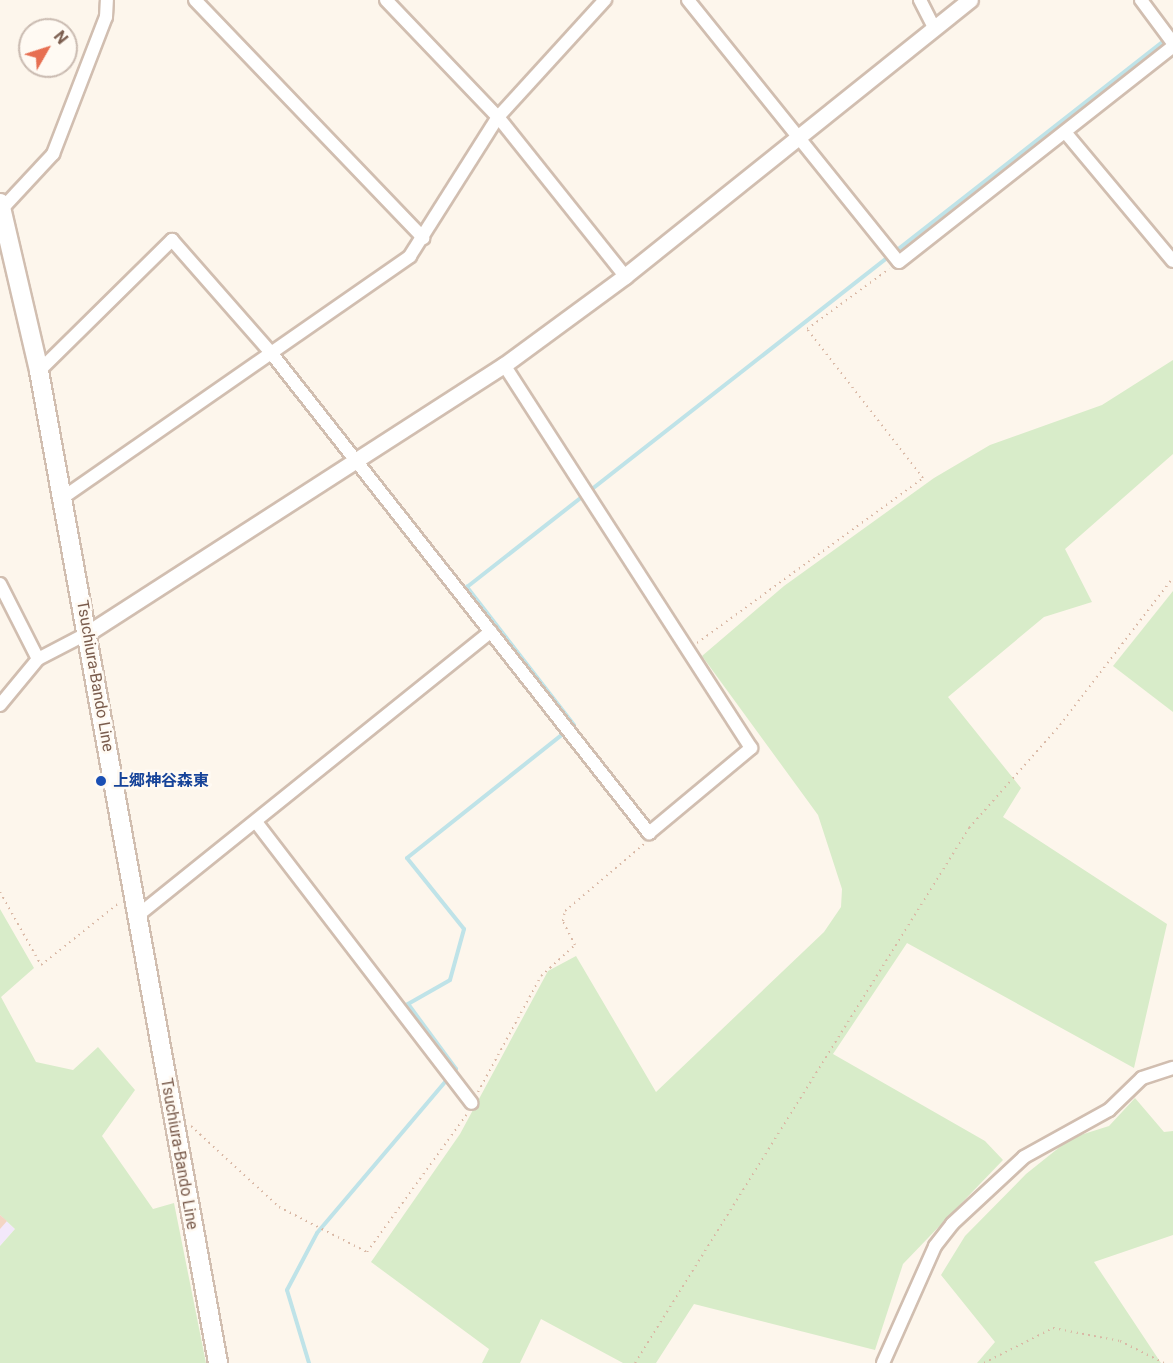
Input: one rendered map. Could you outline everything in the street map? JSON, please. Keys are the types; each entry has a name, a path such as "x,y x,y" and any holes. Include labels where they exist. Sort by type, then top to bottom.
{"main road":[{"name":"Tsuchiura-Bando Line","path":"1,208 39,371 218,1363"}],"street":[{"path":"1,208 53,154 106,17 107,0"},
{"path":"195,0 423,238"},
{"path":"386,0 498,117 625,276"},
{"path":"61,499 410,256 498,117 605,0"},
{"path":"688,0 899,262 1173,44 1141,0"},
{"path":"920,0 934,28"},
{"path":"0,705 38,659 88,633 504,365 625,276 970,0"},
{"path":"1065,132 1173,261"},
{"path":"39,371 172,240 272,354 649,833 751,748 690,648 504,365"},
{"path":"0,584 38,659"},
{"path":"137,916 491,632"},
{"path":"256,822 472,1103"},
{"path":"883,1363 935,1246 952,1224 1024,1157 1109,1110 1142,1078 1173,1068"}],"path":[{"path":"690,648 923,478 807,329 899,262"},
{"path":"635,1363 969,828 1060,725 1173,578"},
{"path":"170,1106 279,1207 367,1252 459,1131 541,976 575,945 563,921 565,911 610,878 649,833"},
{"path":"0,892 41,965 133,892"},
{"path":"984,1363 1053,1328 1120,1341 1164,1363"}],"shaded area":[{"path":"0,1215 15,1229 0,1246"}],"green space":[{"path":"1173,360 1173,454 1065,549 1092,602 1044,617 948,697 1021,788 1003,817 1167,924 1134,1068 907,943 833,1054 985,1141 1003,1160 903,1264 875,1350 694,1304 656,1363 623,1363 541,1319 520,1363 482,1363 489,1349 371,1262 460,1134 548,971 576,956 656,1092 824,932 841,907 842,889 818,815 702,656 784,586 934,478 990,445 1102,405"},
{"path":"1173,591 1173,712 1113,666"},
{"path":"0,909 34,968 1,997 36,1062 73,1070 98,1047 135,1090 102,1136 153,1209 174,1203 206,1363 0,1363 0,1246 15,1229 0,1215"},
{"path":"1135,1098 1164,1132 1173,1131 1173,1235 1094,1262 1161,1363 977,1363 995,1342 941,1275 965,1236 1026,1174 1071,1138 1109,1126"}],"building":[{"path":"0,1215 7,1221 0,1229"}],"waterway":[{"path":"309,1363 287,1290 317,1233 456,1069 408,1004 450,980 464,929 407,858 574,725 467,587 1165,40"}],"place":[{"name":"上郷神谷森東","path":"101,781"}]}
